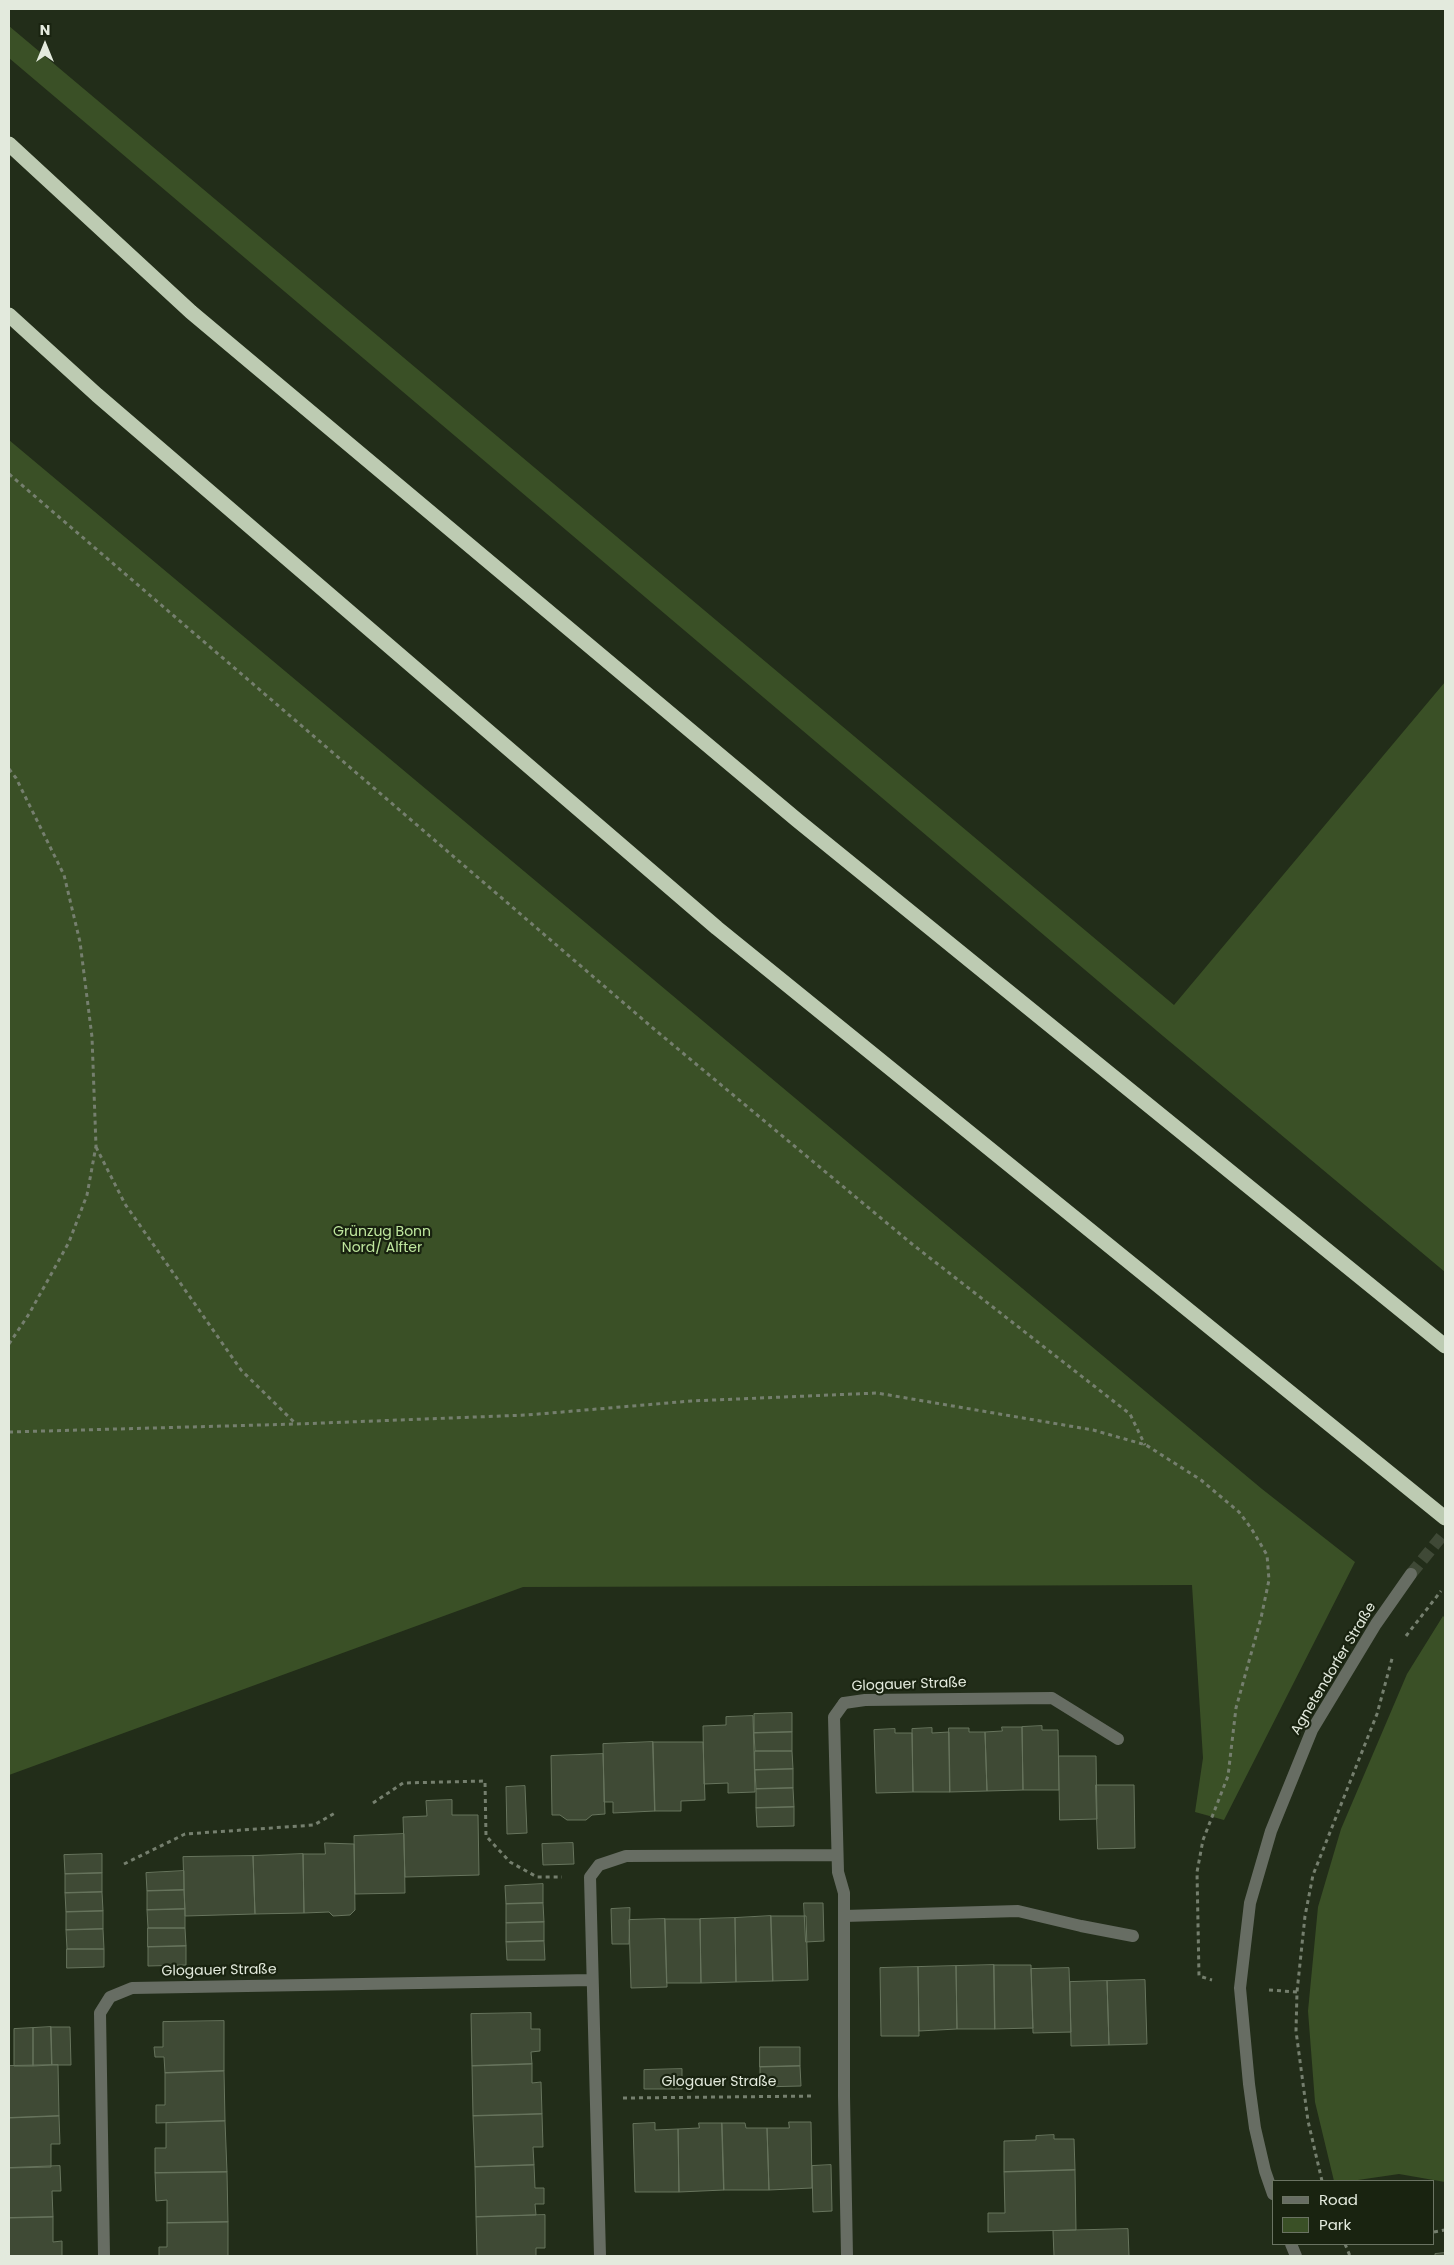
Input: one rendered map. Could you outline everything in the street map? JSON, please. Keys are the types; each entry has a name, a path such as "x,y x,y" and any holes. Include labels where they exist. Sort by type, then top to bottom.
{"highway":[{"path":"9,144 191,312 790,813 1445,1346"},
{"path":"9,315 104,402 717,928 1445,1518"}],"street":[{"name":"Agnetendorfer Straße","path":"1272,2191 1265,2171 1255,2128 1240,1988 1250,1903 1271,1832 1312,1730 1376,1624 1411,1574"},
{"name":"Glogauer Straße","path":"848,2256 844,2096 844,1894 838,1872 837,1855 834,1717 844,1702 865,1700 1052,1698 1118,1740"},
{"path":"600,2256 590,1877 599,1865 626,1856 837,1855"},
{"path":"844,1916 1018,1911 1133,1936"},
{"name":"Glogauer Straße","path":"104,2256 100,2013 110,1997 132,1988 592,1980"}],"path":[{"path":"9,474 661,1035 912,1244 1130,1414 1146,1445"},
{"path":"9,769 16,778 64,875 80,942 92,1037 96,1146 86,1195 69,1242 29,1314 9,1344"},
{"path":"96,1146 126,1204 241,1370 296,1424"},
{"path":"9,1432 527,1415 691,1401 877,1393 1093,1430 1146,1445 1201,1480 1238,1512 1251,1528 1267,1556 1269,1580 1261,1618 1236,1708 1228,1776 1203,1840 1197,1872 1199,1976 1240,1988"},
{"path":"1400,1643 1441,1591"},
{"path":"1322,2180 1308,2121 1296,2032 1297,1992 1305,1916 1313,1875 1377,1714 1394,1650"},
{"path":"372,1803 403,1783 485,1781 486,1836 510,1862 537,1877 590,1877"},
{"path":"124,1864 185,1834 314,1825 335,1813"},
{"name":"Glogauer Straße","path":"595,2098 844,2096"},
{"path":"1434,2232 1445,2230"}],"green space":[{"path":"9,26 1174,1005 1445,682 1445,1272 1163,1036 9,58"},
{"name":"Grünzug Bonn Nord/ Alfter","path":"9,440 1262,1489 1355,1562 1224,1820 1195,1812 1203,1758 1192,1585 523,1587 9,1775"},
{"path":"1443,1616 1445,1618 1445,2182 1399,2174 1358,2180 1334,2180 1315,2102 1308,2011 1318,1907 1341,1829 1407,1674"}],"building":[{"path":"792,1713 792,1732 754,1733 754,1714"},
{"path":"753,1716 755,1792 728,1793 728,1783 704,1784 703,1726 726,1725 726,1717"},
{"path":"1042,1726 1042,1730 1058,1730 1059,1790 1023,1790 1022,1727"},
{"path":"1002,1727 1022,1727 1023,1790 987,1791 985,1732 1002,1731"},
{"path":"932,1728 932,1733 949,1732 950,1792 913,1792 912,1729"},
{"path":"949,1728 969,1728 969,1732 985,1732 987,1791 950,1792"},
{"path":"895,1729 895,1733 912,1733 913,1792 876,1793 874,1730"},
{"path":"792,1732 792,1751 755,1751 754,1733"},
{"path":"653,1742 703,1742 705,1800 681,1801 681,1811 655,1811"},
{"path":"653,1742 655,1811 613,1813 613,1802 604,1802 603,1744"},
{"path":"755,1751 792,1751 793,1769 755,1770"},
{"path":"603,1754 605,1814 592,1815 586,1820 567,1820 560,1815 552,1815 551,1756"},
{"path":"1059,1756 1096,1756 1097,1819 1060,1820"},
{"path":"793,1769 793,1788 756,1789 755,1770"},
{"path":"1096,1785 1134,1785 1135,1848 1098,1849"},
{"path":"525,1786 527,1833 507,1834 506,1787"},
{"path":"793,1788 794,1807 756,1808 756,1789"},
{"path":"452,1800 452,1815 478,1815 479,1875 405,1877 403,1817 427,1816 426,1801"},
{"path":"794,1807 794,1826 757,1827 756,1808"},
{"path":"404,1834 405,1893 355,1894 354,1836"},
{"path":"325,1843 354,1844 355,1910 350,1915 333,1916 329,1912 304,1913 303,1854 325,1854"},
{"path":"573,1843 574,1864 543,1865 542,1844"},
{"path":"102,1854 102,1873 65,1874 64,1855"},
{"path":"303,1854 304,1913 255,1914 253,1856"},
{"path":"253,1856 255,1914 185,1916 183,1857"},
{"path":"184,1871 184,1890 147,1891 146,1873"},
{"path":"102,1873 102,1892 65,1893 65,1874"},
{"path":"543,1884 543,1903 506,1904 505,1886"},
{"path":"184,1890 185,1909 147,1910 147,1891"},
{"path":"102,1892 103,1911 66,1912 65,1893"},
{"path":"543,1903 544,1922 506,1923 506,1904"},
{"path":"804,1903 823,1903 824,1941 806,1942"},
{"path":"630,1908 629,1944 612,1944 611,1909"},
{"path":"185,1909 185,1928 148,1928 147,1910"},
{"path":"103,1911 103,1929 66,1930 66,1912"},
{"path":"771,1916 773,1981 736,1982 735,1918"},
{"path":"771,1916 806,1916 808,1980 773,1981"},
{"path":"735,1918 736,1982 701,1983 700,1919"},
{"path":"665,1919 667,1987 631,1988 629,1920"},
{"path":"665,1919 700,1919 701,1983 667,1983"},
{"path":"544,1922 544,1941 506,1942 506,1923"},
{"path":"148,1928 185,1928 186,1946 148,1947"},
{"path":"103,1929 104,1949 67,1949 66,1930"},
{"path":"544,1941 545,1960 507,1960 506,1942"},
{"path":"186,1946 186,1965 148,1966 148,1947"},
{"path":"67,1949 104,1949 104,1967 67,1968"},
{"path":"994,1965 995,2029 957,2029 956,1966"},
{"path":"994,1965 1031,1965 1033,2028 995,2029"},
{"path":"956,1966 957,2029 919,2031 918,1967"},
{"path":"918,1967 919,2036 881,2036 880,1968"},
{"path":"1069,1968 1071,2032 1033,2033 1031,1969"},
{"path":"1145,1980 1147,2044 1109,2045 1107,1981"},
{"path":"1107,1981 1109,2045 1071,2046 1070,1982"},
{"path":"531,2013 531,2029 540,2029 540,2051 531,2052 532,2064 472,2066 471,2014"},
{"path":"224,2021 224,2071 165,2073 164,2057 155,2057 154,2047 163,2047 163,2022"},
{"path":"51,2027 52,2065 33,2066 33,2028"},
{"path":"51,2027 70,2027 71,2065 52,2065"},
{"path":"33,2028 33,2066 14,2066 14,2029"},
{"path":"760,2047 800,2047 800,2066 760,2067"},
{"path":"532,2064 532,2083 541,2082 542,2114 473,2116 472,2066"},
{"path":"58,2065 59,2116 9,2118 9,2066"},
{"path":"800,2066 801,2086 760,2087 760,2067"},
{"path":"682,2069 682,2089 644,2089 644,2070"},
{"path":"224,2071 225,2121 156,2123 156,2105 165,2105 165,2073"},
{"path":"542,2114 543,2147 533,2147 534,2165 475,2167 473,2116"},
{"path":"59,2116 60,2144 51,2144 51,2167 9,2168 9,2118"},
{"path":"225,2121 227,2172 155,2173 155,2148 166,2148 166,2123"},
{"path":"789,2122 811,2122 812,2188 769,2190 767,2128 789,2128"},
{"path":"655,2123 655,2130 678,2129 679,2192 635,2192 633,2124"},
{"path":"699,2123 722,2123 724,2190 679,2192 678,2129 699,2128"},
{"path":"722,2123 745,2123 746,2128 767,2128 769,2190 724,2190"},
{"path":"1054,2135 1054,2139 1074,2139 1075,2170 1004,2172 1004,2141 1036,2140 1036,2136"},
{"path":"534,2165 535,2188 544,2188 544,2204 535,2204 536,2215 476,2217 475,2167"},
{"path":"831,2165 832,2211 813,2212 812,2166"},
{"path":"60,2166 61,2191 52,2191 53,2217 9,2218 9,2168"},
{"path":"1075,2170 1076,2230 988,2232 988,2213 1005,2213 1004,2172"},
{"path":"227,2172 228,2222 167,2223 167,2200 156,2201 155,2173"},
{"path":"545,2215 545,2248 536,2248 536,2256 477,2256 476,2217"},
{"path":"53,2217 53,2242 62,2241 62,2256 9,2256 9,2218"},
{"path":"228,2222 228,2256 159,2256 159,2247 167,2247 167,2223"},
{"path":"1128,2229 1129,2256 1054,2256 1053,2231"},
{"path":"1445,2253 1445,2256 1435,2256 1435,2254"}],"tunnel":[{"path":"1411,1574 1445,1532"}]}
